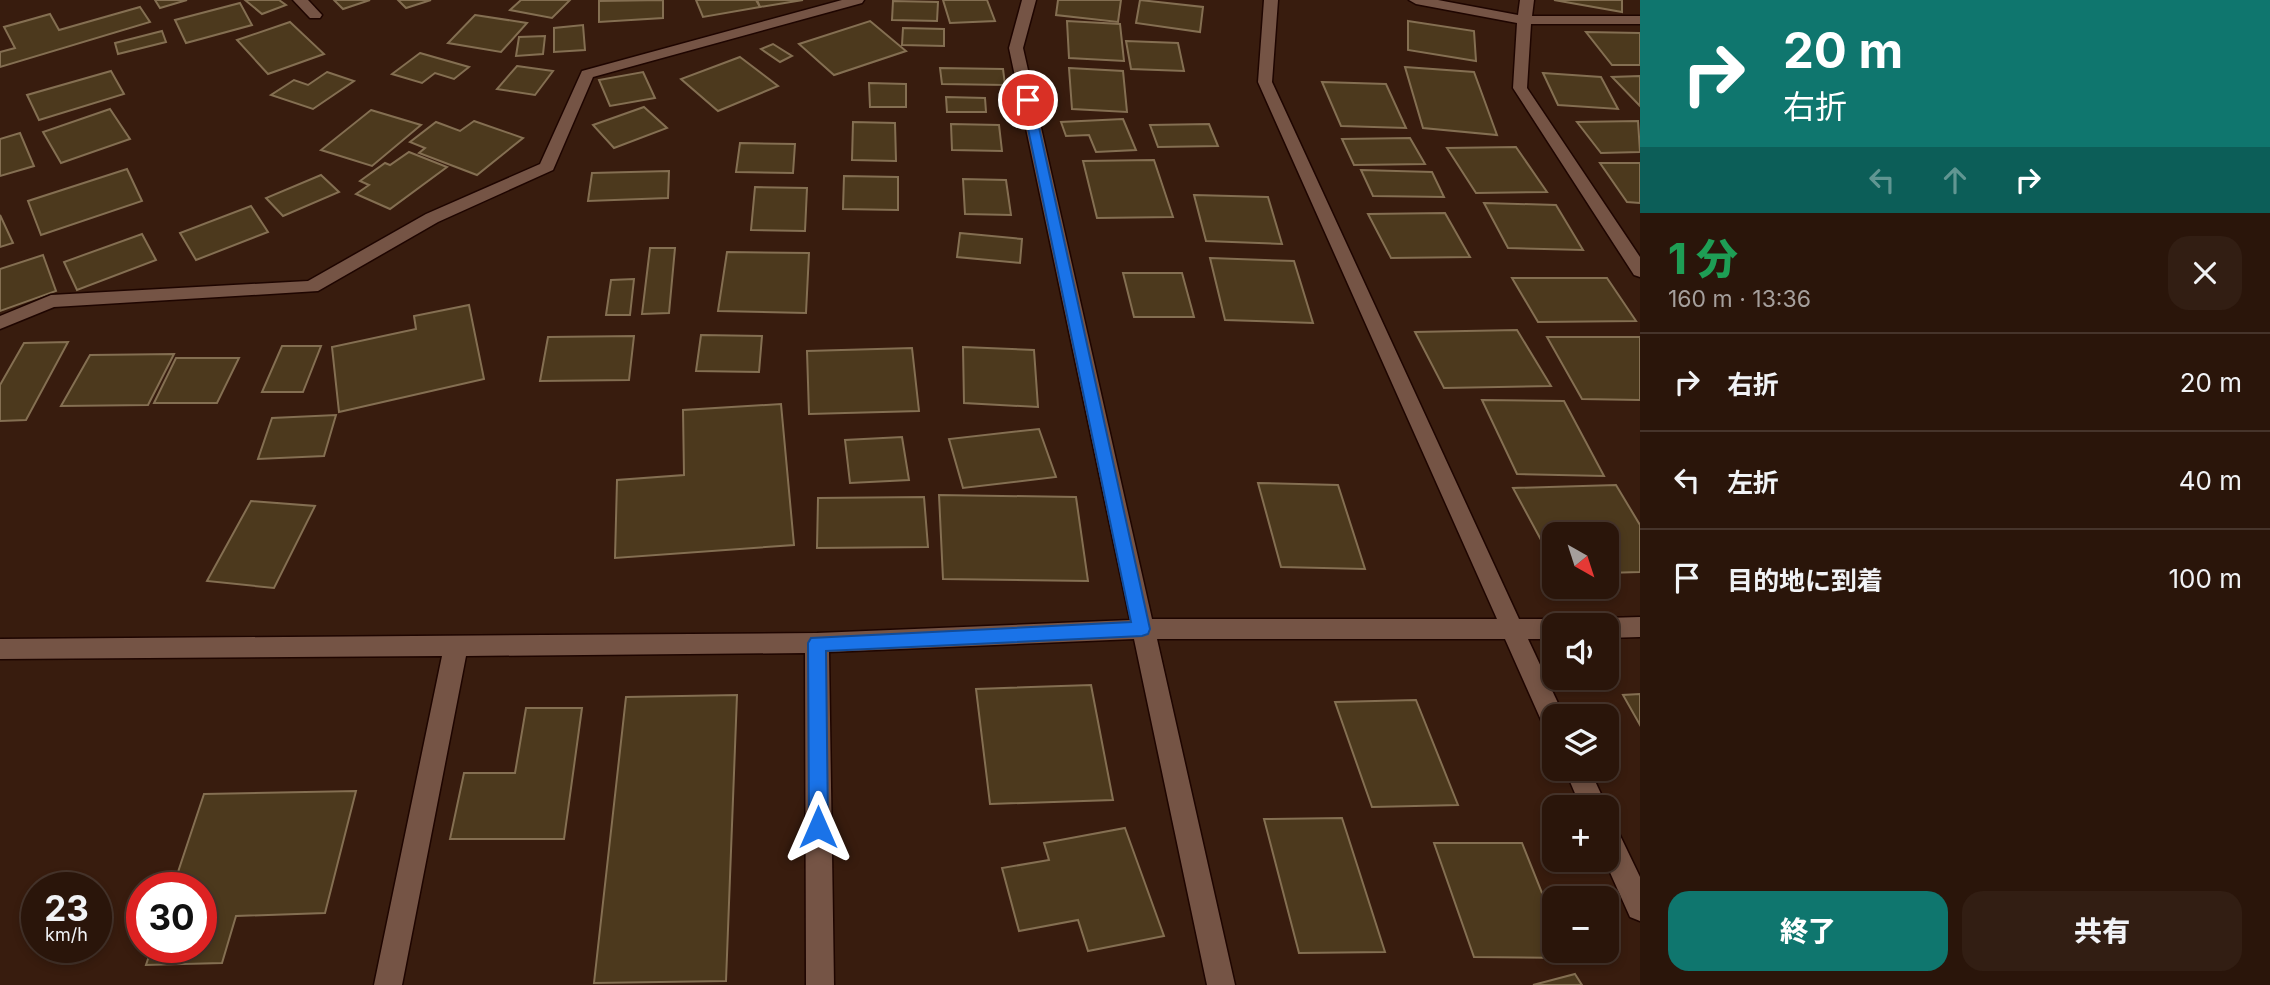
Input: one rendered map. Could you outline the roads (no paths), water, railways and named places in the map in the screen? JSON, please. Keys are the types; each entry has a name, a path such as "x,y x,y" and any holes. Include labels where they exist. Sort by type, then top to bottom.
{"street":[{"path":"300,0 315,15"},
{"path":"0,323 51,301 312,287 432,218 547,167 587,74 857,0"},
{"path":"1028,0 1016,48 1221,985"},
{"path":"1271,0 1265,82 1546,704"},
{"path":"1416,0 1524,20 1640,20"},
{"path":"1528,0 1524,20 1520,88 1640,271"},
{"path":"1619,627 1640,626"},
{"path":"0,649 817,643 1142,629 1542,630"},
{"path":"817,643 820,985"},
{"path":"388,985 456,646"},
{"path":"1619,863 1640,907"}]}
